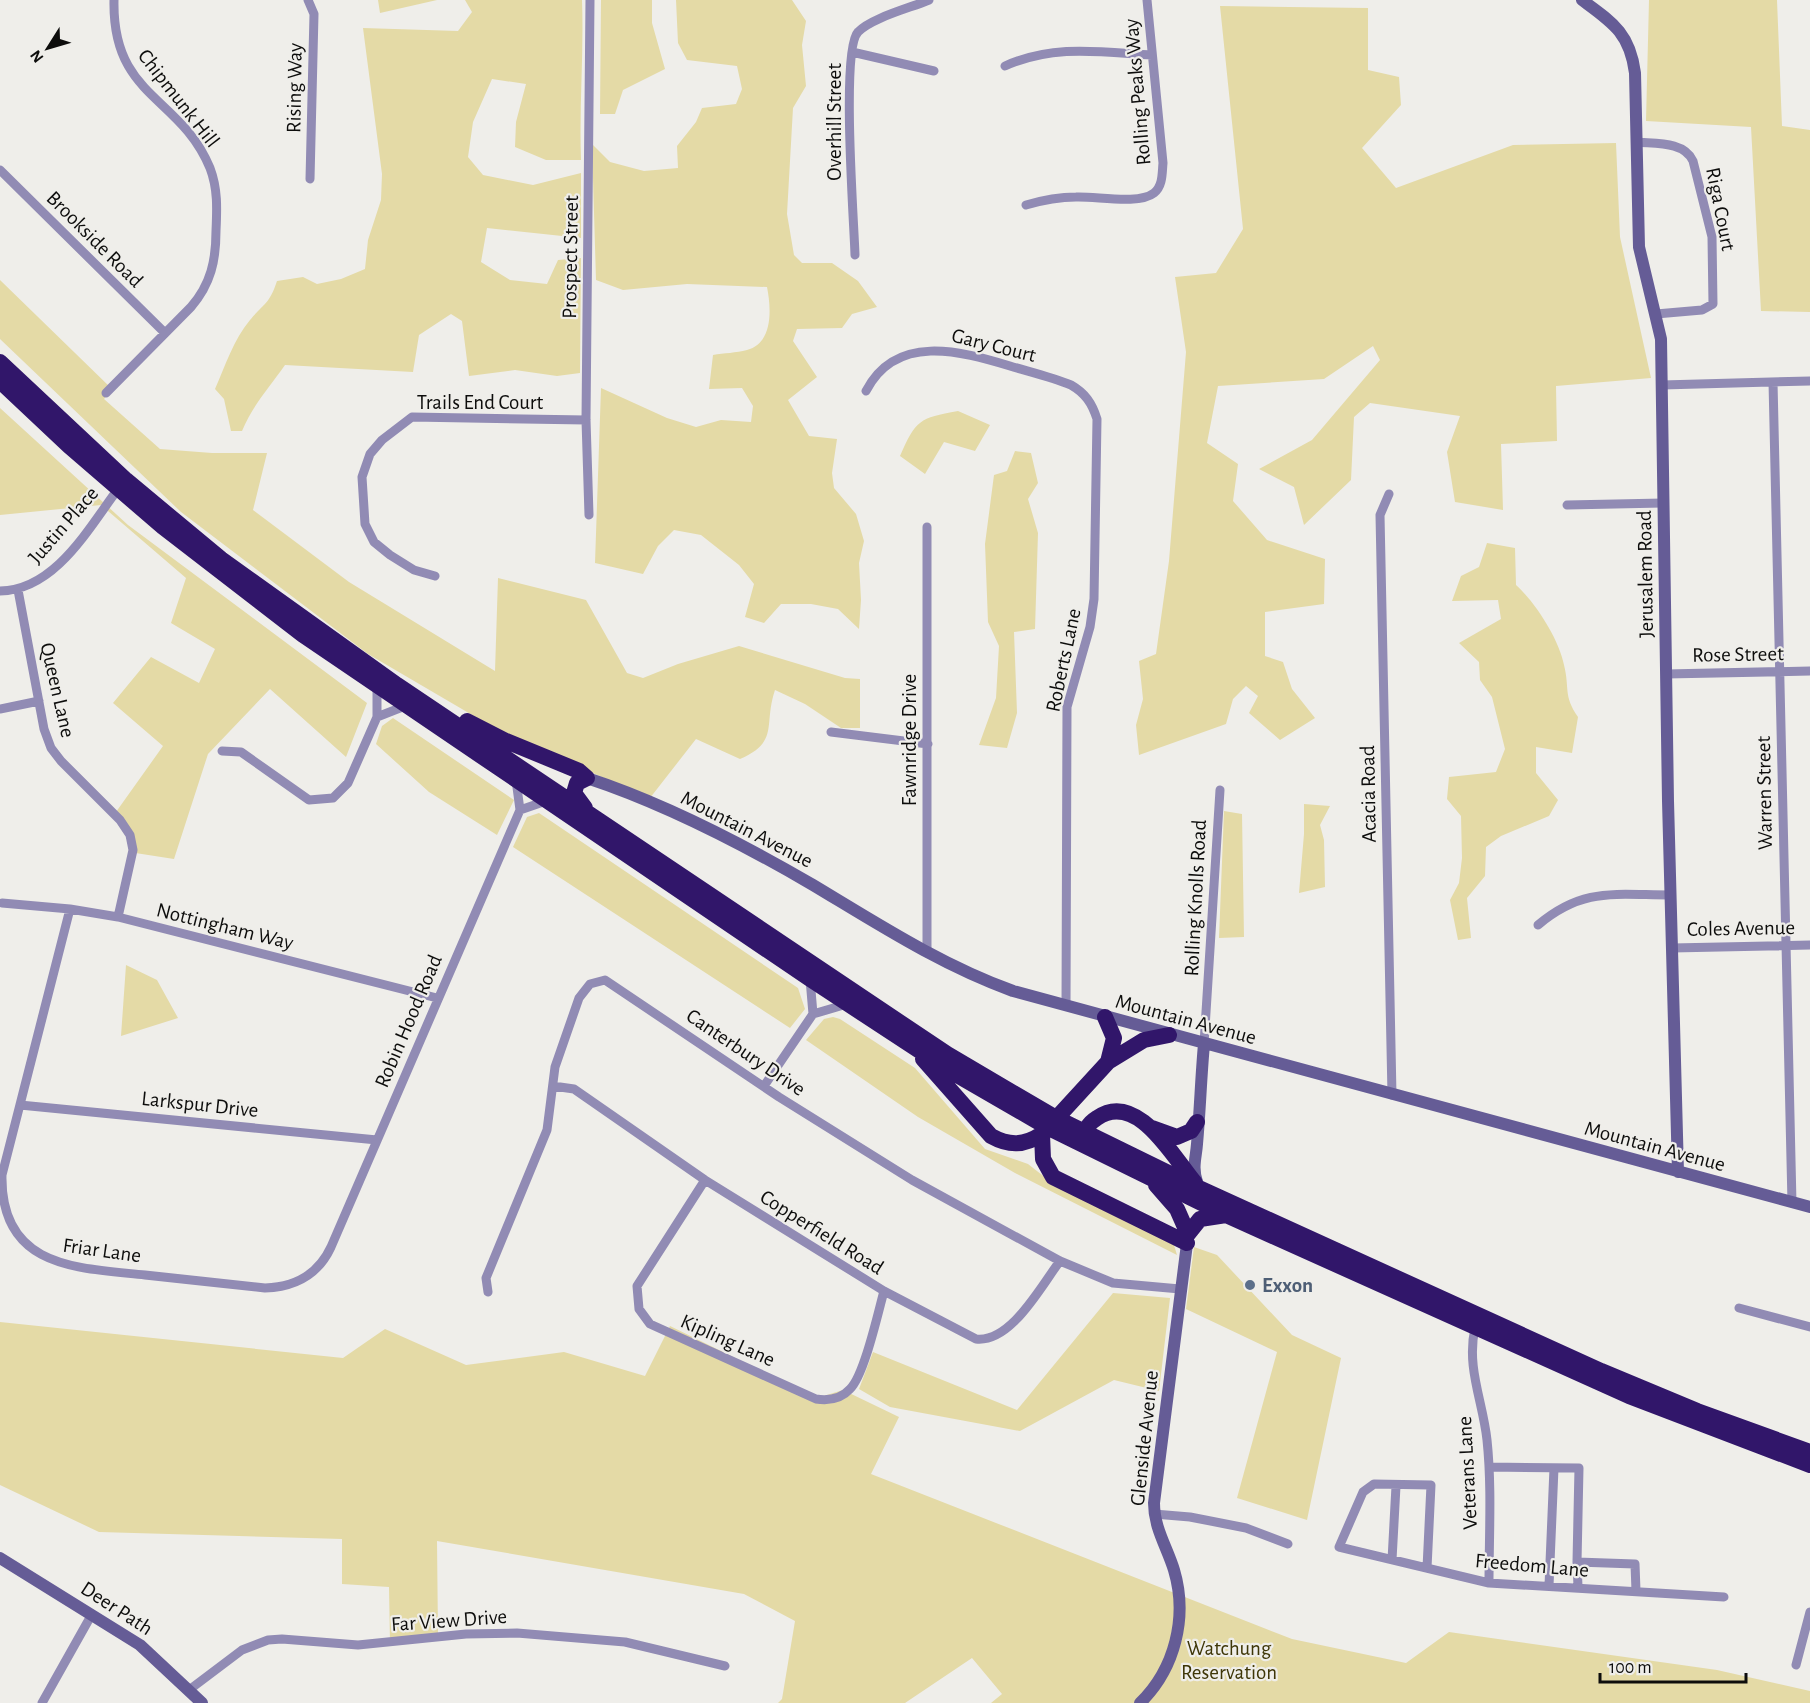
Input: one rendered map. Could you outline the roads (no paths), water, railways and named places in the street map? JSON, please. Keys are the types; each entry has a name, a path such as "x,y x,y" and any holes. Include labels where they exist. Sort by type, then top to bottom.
{"highway":[{"path":"0,362 126,480 221,559 397,685 878,1010 947,1054 1048,1126 1085,1132 1199,1188 1592,1367 1697,1411 1810,1452"},
{"path":"0,381 118,489 232,583 405,706 912,1047 1091,1150 1226,1215 1639,1401 1810,1465"},
{"path":"397,685 506,741 579,771 587,778 577,783 574,793 591,816"},
{"path":"1106,1017 1114,1038 1108,1062"},
{"path":"912,1047 991,1136 1001,1142 1015,1144 1031,1141 1108,1062 1144,1040 1169,1035"},
{"path":"1091,1150 1084,1140 1085,1132 1093,1121 1111,1111 1130,1112 1149,1126 1199,1188"},
{"path":"1149,1126 1177,1137 1191,1131 1197,1122"},
{"path":"1048,1126 1043,1159 1053,1177 1187,1238"},
{"path":"1151,1180 1177,1209 1187,1238"},
{"path":"1187,1238 1200,1219 1226,1215"}],"street":[{"name":"Chipmunk Hill","path":"106,393 197,300 210,275 216,248 217,195 210,170 199,146 135,79 124,61 114,31 114,0"},
{"name":"Rising Way","path":"308,0 314,14 310,178"},
{"name":"Prospect Street","path":"589,515 586,420 590,0"},
{"name":"Overhill Street","path":"855,255 849,75 852,52 858,32 929,0"},
{"name":"Rolling Peaks Way","path":"1026,205 1050,199 1078,197 1139,199 1155,193 1161,185 1163,163 1147,0"},
{"name":"Jerusalem Road","path":"1582,0 1610,19 1629,48 1635,73 1639,247 1661,339 1670,895 1678,1172"},
{"path":"1005,66 1028,56 1059,50 1152,55"},
{"path":"852,52 934,71"},
{"name":"Riga Court","path":"1636,142 1680,147 1688,152 1693,161 1712,237 1713,304 1702,310 1656,314"},
{"name":"Brookside Road","path":"0,170 165,333"},
{"name":"Gary Court","path":"866,391 872,380 890,364 909,355 940,350 971,354 1060,381 1087,397"},
{"path":"1662,385 1810,381"},
{"name":"Warren Street","path":"1773,382 1792,1203"},
{"name":"Roberts Lane","path":"1066,1006 1067,707 1090,627 1094,599 1097,419 1087,397"},
{"name":"Trails End Court","path":"435,576 414,570 390,555 374,542 365,524 362,477 370,454 382,440 412,417 586,420"},
{"name":"Justin Place","path":"0,591 18,590 54,570 118,489"},
{"name":"Acacia Road","path":"1389,494 1380,514 1392,1095"},
{"path":"1567,505 1663,503"},
{"name":"Fawnridge Drive","path":"927,527 927,953"},
{"name":"Queen Lane","path":"18,590 39,701 51,748 120,820 131,842 133,850 118,917"},
{"name":"Rose Street","path":"1666,674 1810,671"},
{"path":"222,752 241,752 300,795 309,800 325,800 341,792 348,783 377,717 377,686"},
{"path":"0,709 39,701"},
{"path":"377,717 405,706"},
{"path":"831,732 928,744"},
{"name":"Mountain Avenue","path":"587,778 714,831 764,856 927,953 998,985 1169,1035 1810,1208"},
{"path":"516,780 520,810 546,801"},
{"name":"Rolling Knolls Road","path":"1204,1044 1220,790"},
{"name":"Robin Hood Road","path":"331,1247 520,810"},
{"path":"1538,925 1565,904 1589,896 1670,895"},
{"name":"Nottingham Way","path":"2,903 70,909 118,917 437,998"},
{"name":"Friar Lane","path":"70,909 20,1105 2,1164 1,1193 10,1225 31,1250 61,1265 279,1288 298,1282 316,1270 331,1247"},
{"name":"Coles Avenue","path":"1672,948 1810,945"},
{"path":"764,1086 813,1014 810,979"},
{"name":"Canterbury Drive","path":"488,1292 486,1278 547,1131 561,1046 579,998 590,984 605,980 764,1086 912,1180 1060,1261 1113,1283 1180,1289"},
{"path":"813,1014 847,1004"},
{"path":"1199,1188 1193,1168 1204,1044"},
{"name":"Copperfield Road","path":"553,1086 574,1089 705,1180 884,1291 969,1336 991,1339 1010,1326 1060,1261"},
{"name":"Larkspur Drive","path":"20,1105 377,1140"},
{"name":"Kipling Lane","path":"705,1180 637,1286 639,1309 650,1324 816,1399 830,1400 844,1395 857,1379 884,1291"},
{"name":"Glenside Avenue","path":"1140,1703 1154,1688 1167,1667 1177,1635 1178,1588 1154,1514 1187,1238"},
{"path":"1738,1308 1810,1327"},
{"name":"Veterans Lane","path":"1475,1328 1472,1366 1484,1412 1489,1467 1489,1583"},
{"path":"1489,1467 1579,1468 1578,1587"},
{"path":"1549,1586 1554,1468"},
{"name":"Freedom Lane","path":"1396,1486 1374,1484 1363,1492 1339,1547 1489,1583 1724,1597"},
{"path":"1392,1560 1396,1486 1431,1485 1427,1568"},
{"path":"1154,1514 1190,1517 1246,1528 1288,1544"},
{"name":"Deer Path","path":"0,1558 157,1657 202,1703"},
{"path":"1577,1562 1635,1564 1636,1591"},
{"path":"1796,1665 1810,1612"},
{"path":"42,1703 92,1614"},
{"name":"Far View Drive","path":"189,1690 242,1650 268,1640 282,1639 358,1645 466,1634 517,1633 625,1642 725,1666"}],"place":[{"name":"Exxon","path":"1250,1285"}],"park label":[{"name":"Watchung Reservation","path":"1229,1660"}]}
